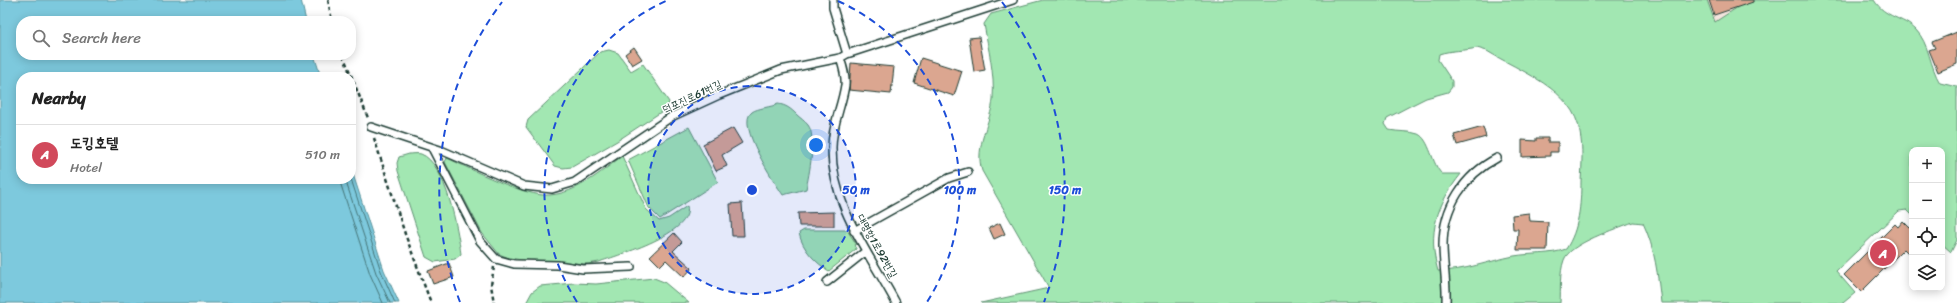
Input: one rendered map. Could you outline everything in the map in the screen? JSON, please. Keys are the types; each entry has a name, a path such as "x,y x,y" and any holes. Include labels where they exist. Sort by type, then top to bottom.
{"lane":[{"name":"대명항1로92번길","path":"833,0 833,8 844,56 845,84 833,133 833,163 840,196 854,231 896,303"},
{"name":"덕포진로61번길","path":"371,127 432,148 524,186 552,189 575,182 671,117 698,104 782,70 844,56 1013,0"},
{"path":"432,148 480,240 489,254 496,259 514,264 583,269 631,267"},
{"path":"1446,303 1447,284 1443,244 1444,231 1450,209 1456,195 1474,172 1482,165 1497,158"},
{"path":"854,231 949,178 968,172"},
{"path":"827,282 866,251"}],"path":[{"path":"328,0 331,16"},
{"path":"345,60 350,72"},
{"path":"356,88 371,127 405,234 431,303"},
{"path":"494,303 491,285 496,259"}],"shaded area":[{"path":"1707,0 1741,0 1741,5 1715,23"}],"green space":[{"path":"1043,0 1707,0 1715,22 1741,5 1741,0 1874,0 1883,10 1906,22 1916,30 1927,48 1940,83 1957,87 1957,240 1951,252 1945,247 1945,147 1909,147 1909,212 1907,210 1899,211 1836,271 1855,293 1843,303 1661,303 1655,262 1647,233 1643,223 1633,222 1594,237 1584,242 1568,254 1564,260 1561,271 1560,303 981,303 1049,288 982,171 980,162 981,144 992,108 993,99 992,71 984,24 991,14","holes":["1477,48 1487,51 1529,74 1556,93 1567,104 1576,118 1581,139 1582,163 1580,199 1574,233 1566,249 1560,251 1514,256 1467,268 1438,271 1434,244 1436,220 1446,196 1461,174 1442,174 1422,137 1415,133 1389,130 1385,124 1387,118 1426,98 1448,92 1452,87 1452,81 1438,60 1439,54"]},
{"path":"609,50 618,53 631,71 643,64 669,102 667,108 617,141 572,167 563,168 555,166 526,127 528,120 600,52"},
{"path":"778,104 792,110 808,125 811,130 812,138 812,156 806,189 783,195 772,179 752,140 748,118 752,112 757,109"},
{"path":"689,127 718,182 660,219 649,208 628,160"},
{"path":"409,154 421,154 430,160 444,184 454,215 461,254 455,259 435,262 426,257 398,171 397,163 399,157"},
{"path":"622,156 646,209 659,221 669,218 687,206 686,216 679,225 668,234 653,242 599,262 588,264 522,260 509,258 499,254 482,233 445,162 447,158 513,187 540,195 550,195 579,186 597,175"},
{"path":"804,230 847,230 855,242 856,249 829,271 819,264 806,250 799,233"},
{"path":"654,278 664,282 689,303 526,303 532,292 540,286 574,283 596,284"}],"water":[{"path":"0,0 301,0 305,16 16,16 16,60 316,60 319,72 16,72 16,184 356,183 384,270 399,303 0,303"}],"building":[{"path":"1709,0 1753,0 1753,2 1714,15"},
{"path":"1957,32 1957,64 1938,72 1929,50 1935,48 1932,42"},
{"path":"979,37 985,70 974,72 969,38"},
{"path":"634,47 642,59 632,65 625,54"},
{"path":"921,58 962,71 954,96 914,83"},
{"path":"851,63 894,67 891,94 849,90"},
{"path":"1483,127 1486,137 1457,145 1454,135"},
{"path":"733,128 742,143 722,155 727,166 716,171 703,144"},
{"path":"1536,138 1548,138 1548,142 1558,142 1558,152 1550,152 1550,156 1522,157 1522,140 1536,141"},
{"path":"742,203 744,236 732,236 730,204"},
{"path":"834,212 834,226 799,226 798,213"},
{"path":"1529,213 1530,221 1548,222 1547,250 1517,250 1518,229 1513,229 1512,215"},
{"path":"1903,221 1909,227 1909,254 1904,249 1861,292 1844,275 1895,224 1898,227"},
{"path":"1000,223 1005,234 994,239 989,228"},
{"path":"674,233 682,242 673,251 692,268 684,277 666,260 660,266 650,256"},
{"path":"449,263 454,277 433,284 428,271"}],"place":[{"name":"도킹호텔","path":"1883,253"}]}
